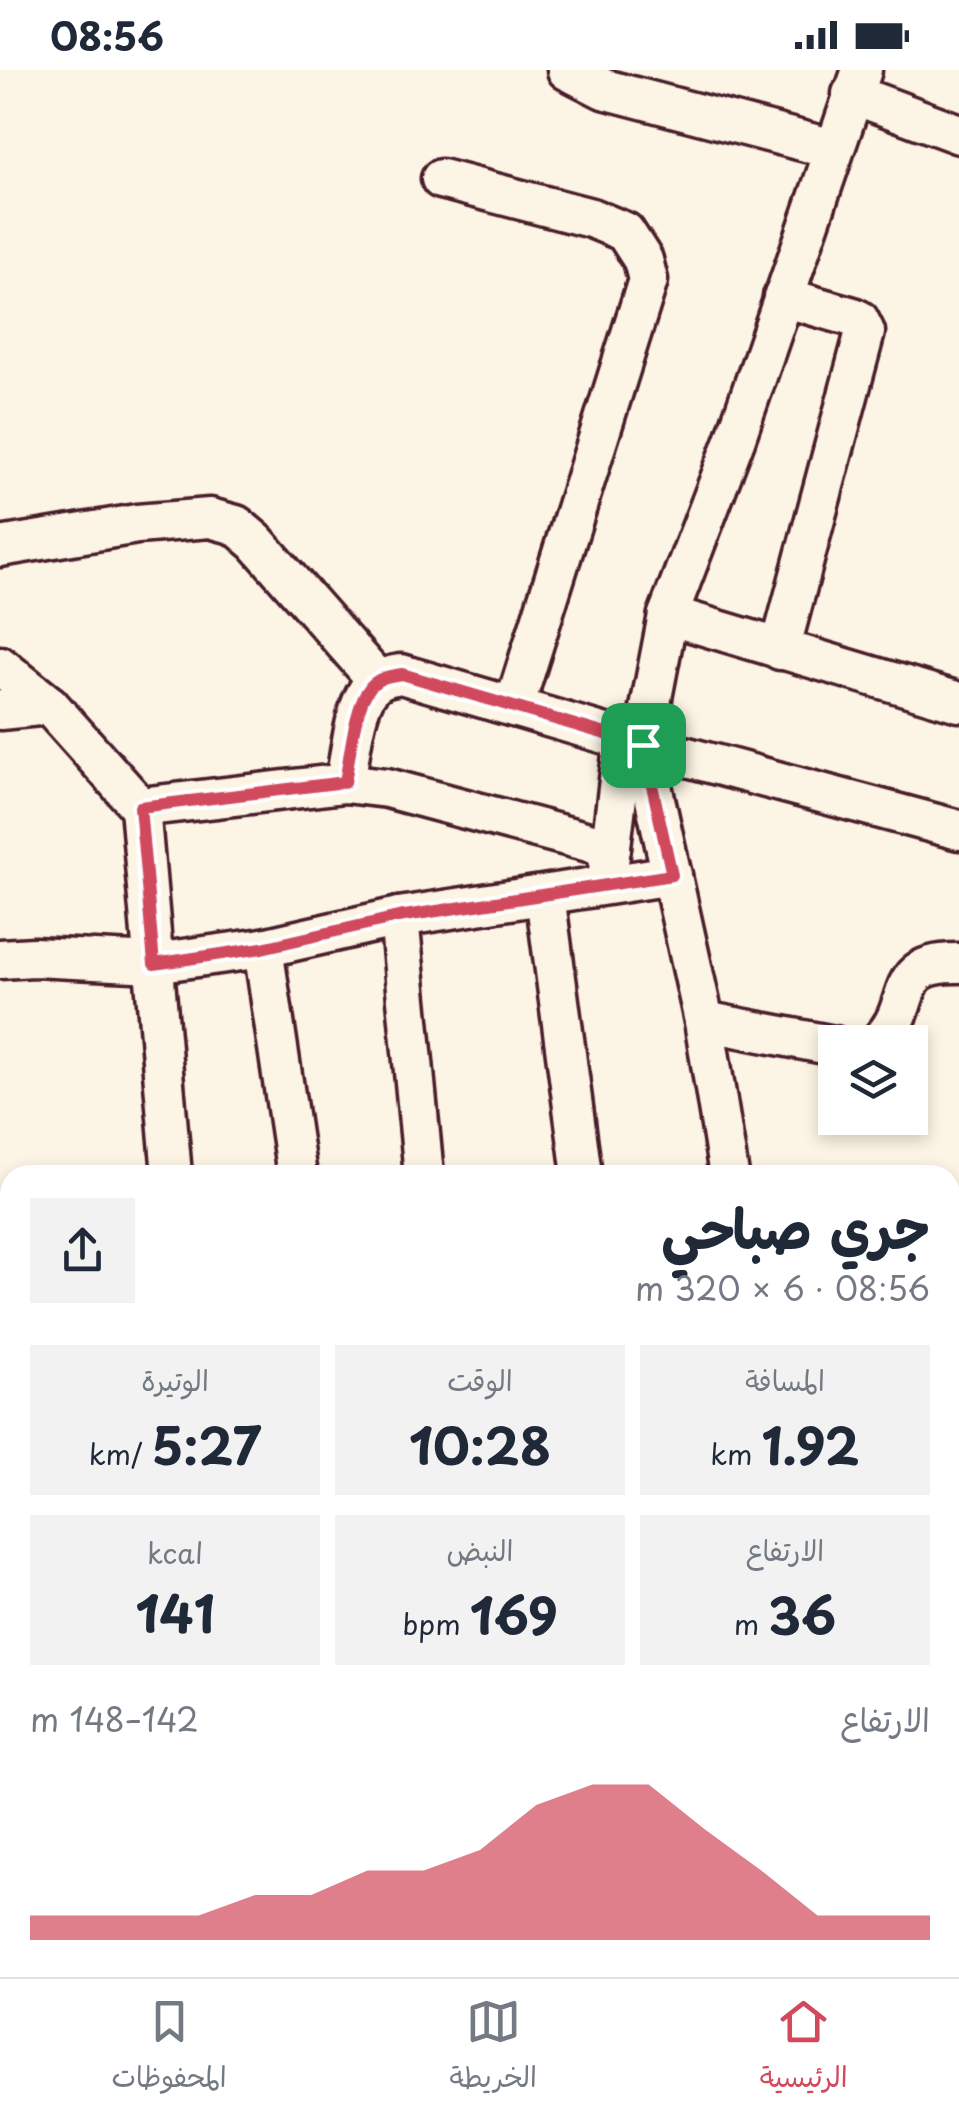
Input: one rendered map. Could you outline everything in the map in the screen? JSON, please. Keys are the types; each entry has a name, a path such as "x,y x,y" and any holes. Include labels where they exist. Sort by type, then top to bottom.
{"street":[{"path":"567,70 604,89 833,150"},
{"path":"608,866 634,742 668,615 735,440 857,82 959,134"},
{"path":"441,179 592,218 625,232 643,260 648,280 514,707"},
{"path":"780,650 865,332 853,317 784,296"},
{"path":"0,547 137,524 210,518 236,526 256,542 378,681"},
{"path":"668,615 959,702"},
{"path":"0,666 49,705 140,807 171,1165"},
{"path":"345,782 361,705 370,687 402,674 959,830"},
{"path":"0,710 49,705"},
{"path":"634,742 672,875 704,1021 727,1165"},
{"path":"140,807 345,782 387,788 608,866 672,875"},
{"path":"0,958 154,964 262,948 398,917 545,895 608,866"},
{"path":"545,895 581,1165"},
{"path":"398,917 423,1165"},
{"path":"262,948 295,1165"},
{"path":"892,1025 912,976 927,965 959,963"},
{"path":"704,1021 818,1043"}],"route":[{"path":"402,674 643,745 672,875 398,917 262,948 154,964 140,807 345,782 361,705 370,687 386,676 402,674"}]}
